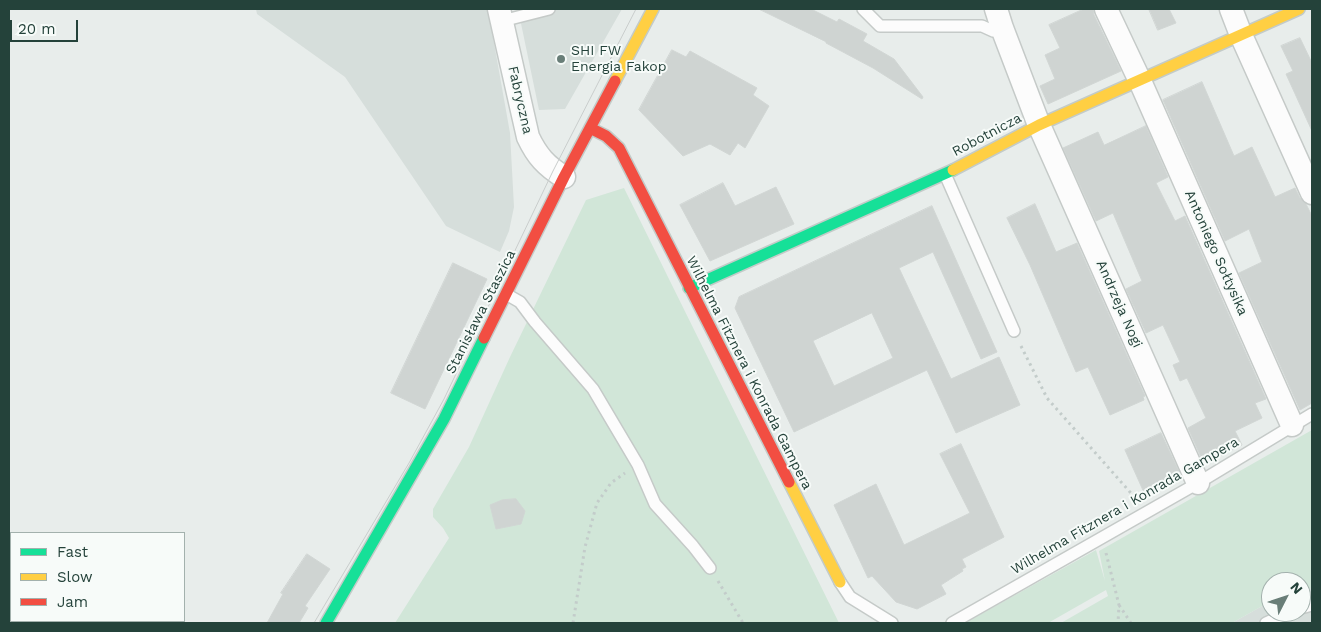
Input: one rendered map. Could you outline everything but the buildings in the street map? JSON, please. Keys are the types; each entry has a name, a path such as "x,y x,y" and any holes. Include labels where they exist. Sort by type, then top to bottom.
{"street":[{"name":"Stanisława Staszica","path":"326,623 444,419 564,178 653,9"},
{"name":"Antoniego Sołtysika","path":"1106,9 1140,81 1292,425"},
{"path":"1230,9 1312,193"},
{"name":"Robotnicza","path":"689,288 944,174 1039,125 1299,9"},
{"name":"Fabryczna","path":"500,15 528,137 536,153 564,178"},
{"name":"Andrzeja Nogi","path":"999,19 1039,125 1198,483"},
{"name":"Wilhelma Fitznera i Konrada Gampera","path":"590,128 606,136 618,148 840,582"}],"lane":[{"path":"500,15 549,9"},
{"path":"863,9 880,26 982,26 993,31 999,19"},
{"path":"944,174 1014,331"},
{"path":"506,294 520,302 593,389 638,465 655,504 710,568"},
{"name":"Wilhelma Fitznera i Konrada Gampera","path":"952,623 1198,483 1312,414"},
{"name":"Wilhelma Fitznera i Konrada Gampera","path":"840,582 850,597 892,623"}],"path":[{"path":"1014,331 1047,398 1147,511"},
{"path":"572,623 585,547 597,503 611,484 638,465"},
{"path":"1102,537 1119,604 1118,623"},
{"path":"710,568 743,623"},
{"path":"1119,604 1131,623"}],"shaded area":[{"path":"256,9 488,9 510,133 514,207 509,231 500,252 446,226 345,77 257,14"},
{"name":"SHI FW Energia Fakop","path":"518,9 622,9 565,109 539,110"},
{"path":"1311,588 1312,623 1232,623 1261,607 1261,622 1311,622"}],"green space":[{"path":"624,188 839,623 395,623 449,538 433,517 433,509 469,447 586,200"},
{"path":"1312,430 1312,588 1311,572 1261,572 1261,607 1232,623 1061,623 1108,596 1106,590 1048,623 965,623 1096,550 1105,581 1099,551"}],"tram line":[{"path":"314,623 409,463 444,399 553,171 636,9"}],"traffic: fast":[{"path":"689,288 953,170"},
{"path":"326,623 444,419 484,338"}],"traffic: slow":[{"path":"615,81 653,9"},
{"path":"953,170 1039,125 1299,9"},
{"path":"789,482 840,582"}],"traffic: jam":[{"path":"484,338 564,177 615,81"},
{"path":"590,128 606,136 619,148 789,482"}],"place":[{"name":"SHI FW Energia Fakop","path":"561,59"}]}
